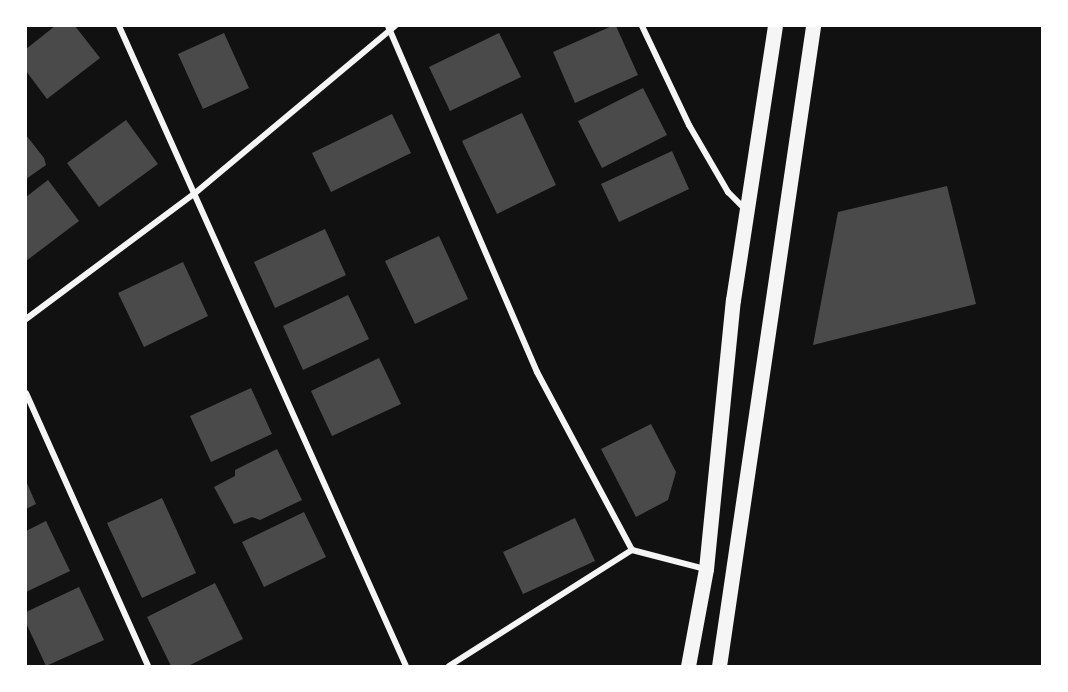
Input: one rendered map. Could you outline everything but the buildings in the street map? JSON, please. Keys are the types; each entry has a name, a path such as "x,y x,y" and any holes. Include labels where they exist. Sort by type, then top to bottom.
{"main road":[{"path":"688,666 706,569 733,300 776,26"},
{"path":"719,666 813,26"}],"street":[{"path":"119,26 406,666"},
{"path":"642,26 689,125 729,192 747,211"},
{"path":"26,319 194,194 391,27 537,372 632,550"},
{"path":"26,393 148,666"},
{"path":"449,666 632,550 706,569"}]}
